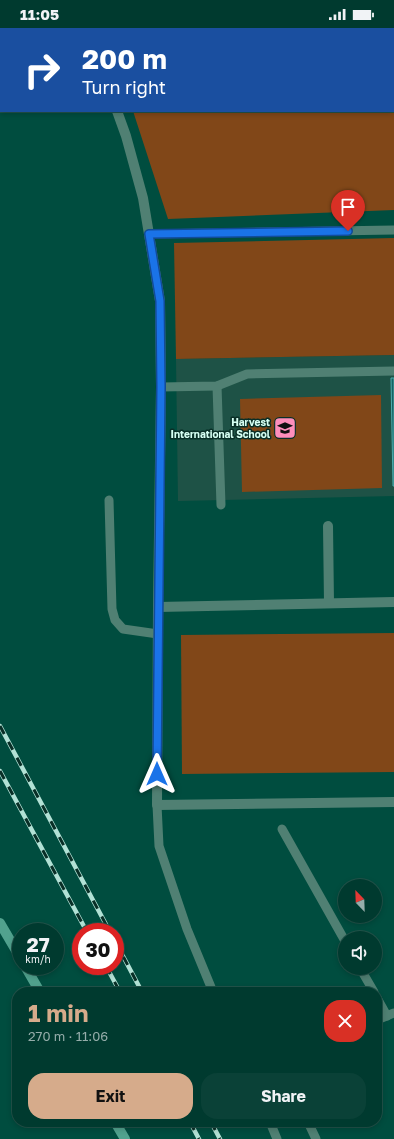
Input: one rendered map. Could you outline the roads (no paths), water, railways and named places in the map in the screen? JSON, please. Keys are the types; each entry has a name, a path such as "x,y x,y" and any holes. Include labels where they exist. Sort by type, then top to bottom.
{"street":[{"path":"117,112 126,136 143,198 160,301 161,387 157,805 394,802"},
{"path":"328,526 328,603"},
{"path":"158,607 394,602"},
{"path":"0,923 12,944"},
{"path":"30,975 37,987"},
{"path":"118,1127 125,1139"}],"lane":[{"path":"149,234 394,230"},
{"path":"161,387 217,386 247,374 394,371"},
{"path":"217,386 221,505"},
{"path":"108,500 112,609 115,620 123,629 158,634"},
{"path":"157,805 159,846 188,929 211,987"},
{"path":"282,829 339,931"},
{"path":"364,975 371,987"},
{"path":"382,1004 390,1014"},
{"path":"272,1127 277,1139"},
{"path":"310,1127 316,1139"}],"railway":[{"path":"0,726 105,923"},
{"path":"0,771 82,923"},
{"path":"124,958 139,987"},
{"path":"111,975 117,987"},
{"path":"193,1127 199,1139"},
{"path":"214,1127 220,1139"}],"place":[{"name":"Harvest International School","path":"285,428"}]}
